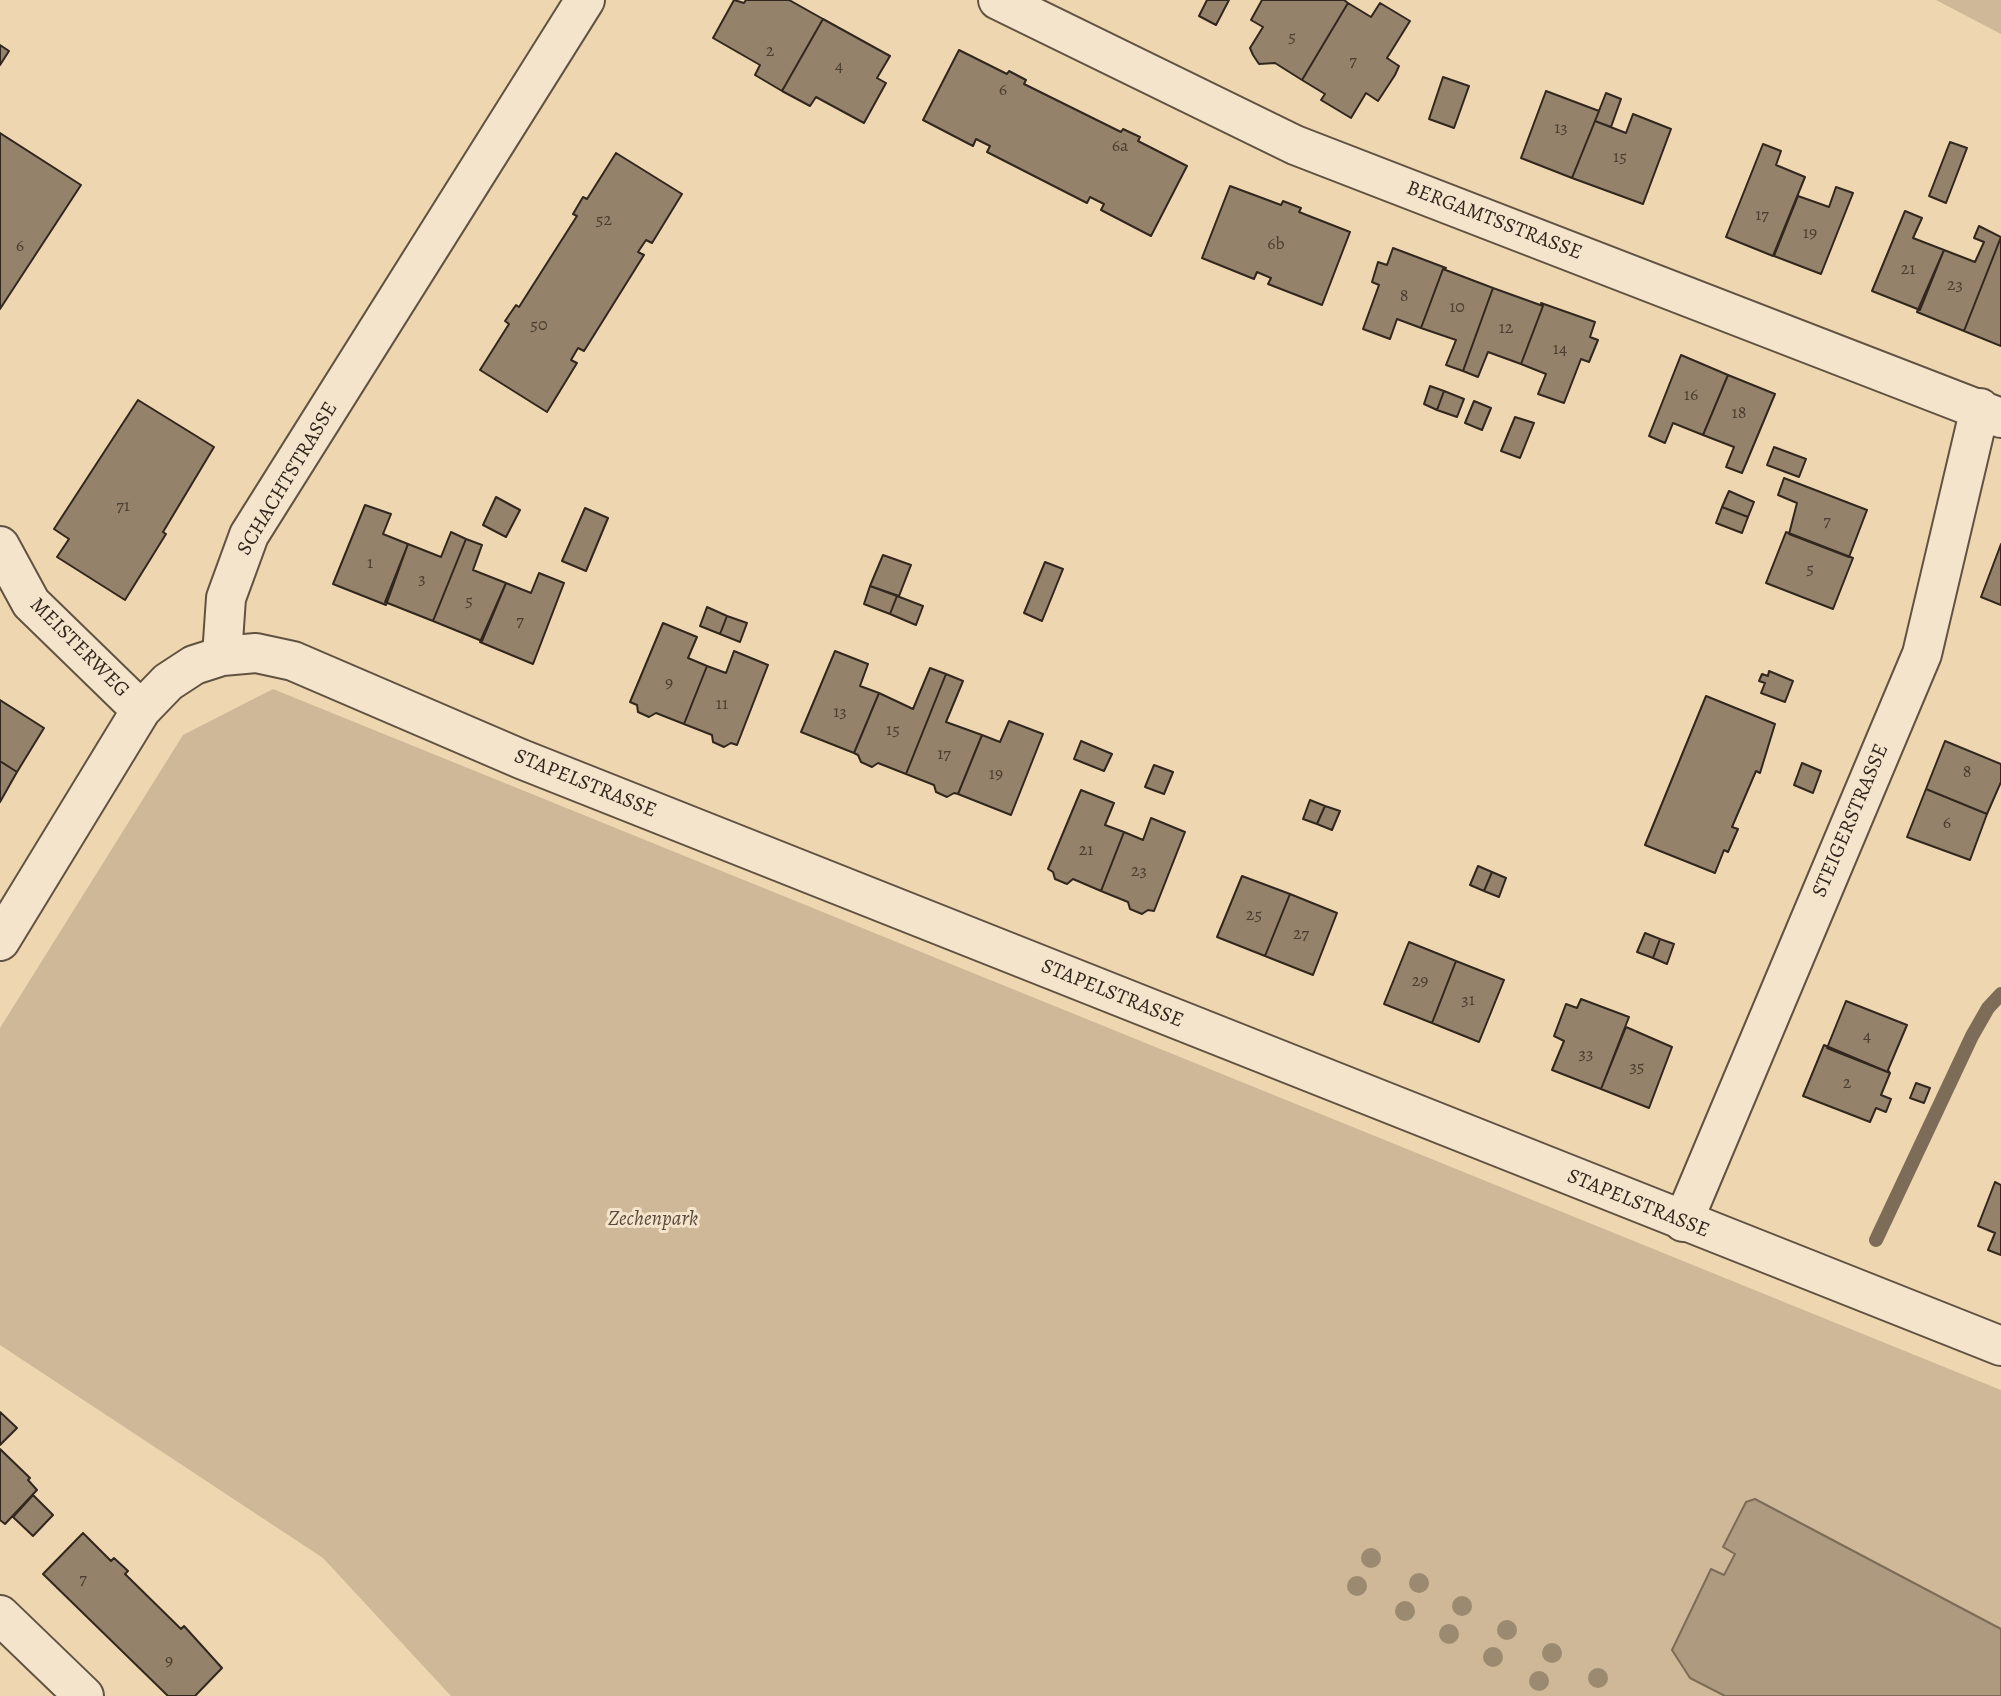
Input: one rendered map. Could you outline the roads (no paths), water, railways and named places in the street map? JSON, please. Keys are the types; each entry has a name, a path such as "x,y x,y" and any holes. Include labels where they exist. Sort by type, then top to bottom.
{"street":[{"name":"SCHACHTSTRASSE","path":"222,656 226,598 249,536 584,0"},
{"name":"BERGAMTSSTRASSE","path":"998,0 1295,145 1991,413"},
{"name":"STEIGERSTRASSE","path":"1683,1222 1922,654 1991,413"},
{"name":"MEISTERWEG","path":"0,546 31,603 141,710"},
{"name":"STAPELSTRASSE","path":"222,656 256,653 293,661 522,759 2001,1346"},
{"path":"0,941 141,710 168,682 194,665 222,656"},
{"path":"0,1615 84,1696"}],"waterway":[{"path":"1876,1240 1972,1036 1988,1008 2001,994"}],"park label":[{"name":"Zechenpark","path":"653,1220"}]}
